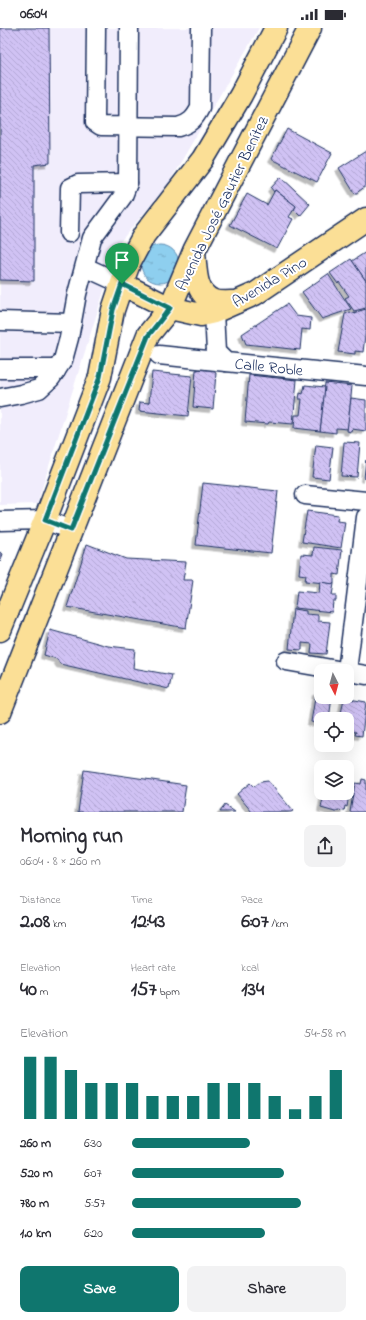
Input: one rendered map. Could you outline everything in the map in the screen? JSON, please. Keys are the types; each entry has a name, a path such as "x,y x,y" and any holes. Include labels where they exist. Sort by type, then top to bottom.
{"main road":[{"name":"Avenida José Gautier Benítez","path":"0,630 45,520 100,377 113,310 130,261 144,235 203,159 241,95 276,28"},
{"name":"Avenida José Gautier Benítez","path":"0,712 148,336 170,308 194,252 310,28"},
{"name":"Avenida Pino","path":"122,284 170,308 201,314 214,312 255,294 366,219"},
{"path":"194,252 199,287 205,296 215,302 238,302"}],"street":[{"path":"96,28 95,122 100,126 178,127 186,125 194,118 200,108 201,28"},
{"path":"0,398 39,389 51,378 63,360 77,294 92,238 123,196 128,183 129,28"},
{"path":"69,233 70,188 78,184 128,183"},
{"path":"85,267 122,284"},
{"name":"Calle Roble","path":"214,312 216,352 226,362 366,376"},
{"path":"0,321 72,323"},
{"path":"159,355 226,362"},
{"path":"0,368 53,369 56,371"},
{"path":"305,495 366,501"},
{"path":"348,664 366,517"},
{"path":"0,521 45,520 71,530"},
{"path":"286,661 314,666"},
{"path":"354,672 366,675"}],"shaded area":[{"path":"0,28 259,28 168,184 119,243 37,504 0,505"}],"water":[{"path":"156,245 164,245 174,250 178,257 178,271 174,278 164,283 156,283 146,278 144,275 141,268 141,260 146,250 149,248"}],"building":[{"path":"0,28 49,28 50,163 34,165 34,281 0,280"},
{"path":"287,129 332,153 317,182 271,159"},
{"path":"366,151 366,186 355,194 339,168"},
{"path":"281,177 310,204 300,216 294,210 296,206 275,190 274,192 271,188"},
{"path":"275,190 296,206 289,217 293,219 277,249 230,225 247,194 267,205"},
{"path":"366,252 366,281 352,261"},
{"path":"351,259 366,281 366,308 354,311 345,298 349,296 339,282 338,284 330,273"},
{"path":"328,274 351,309 322,319 302,292"},
{"path":"287,304 296,316 311,318 310,330 302,329 300,350 246,344 242,334"},
{"path":"366,309 366,328 363,352 355,351 355,354 338,352 345,314 350,312 356,314 356,312"},
{"path":"196,370 215,370 213,409 193,407"},
{"path":"152,372 192,376 188,416 139,411 140,402 149,403"},
{"path":"249,375 297,380 293,424 245,422"},
{"path":"325,383 352,386 348,429 336,428 336,433 320,431"},
{"path":"305,385 325,387 320,431 294,428 295,415 300,415 302,399 299,399 300,393 303,394"},
{"path":"351,398 366,400 366,431 352,429 351,432 347,431"},
{"path":"344,442 360,443 357,477 341,476"},
{"path":"316,445 333,447 329,479 312,477"},
{"path":"366,460 366,479 364,478"},
{"path":"203,483 278,491 271,553 196,545"},
{"path":"307,511 338,515 337,521 345,522 341,548 302,542"},
{"path":"87,544 126,559 186,562 183,580 193,580 186,628 67,607"},
{"path":"314,547 342,550 339,575 334,574 334,584 305,581 306,575 299,574 301,554 313,555"},
{"path":"0,552 3,554 0,562"},
{"path":"320,582 334,584 332,595 336,595 336,601 333,601 332,612 295,608 297,591 319,593"},
{"path":"293,609 306,611 306,614 318,615 318,621 330,622 326,654 311,653 312,644 302,643 302,650 289,649"},
{"path":"50,630 108,646 135,649 133,668 172,675 169,689 60,664 57,659 44,655"},
{"path":"354,700 366,702 362,736 355,735 354,712 341,712 343,704 354,704"},
{"path":"314,704 331,704 330,712 314,712 314,723 311,722"},
{"path":"84,770 186,785 182,812 78,812"},
{"path":"362,779 366,780 366,812 350,812 352,800 354,800 355,783 361,784"},
{"path":"268,781 293,811 252,812 237,794 250,783 254,787 260,782"},
{"path":"323,800 348,800 347,807 345,806 344,811 338,810 335,812 321,808"},
{"path":"225,805 235,812 220,812"}],"route":[{"path":"122,284 170,308 148,336 134,368 71,530 45,520 100,377 113,310 122,284"}]}
